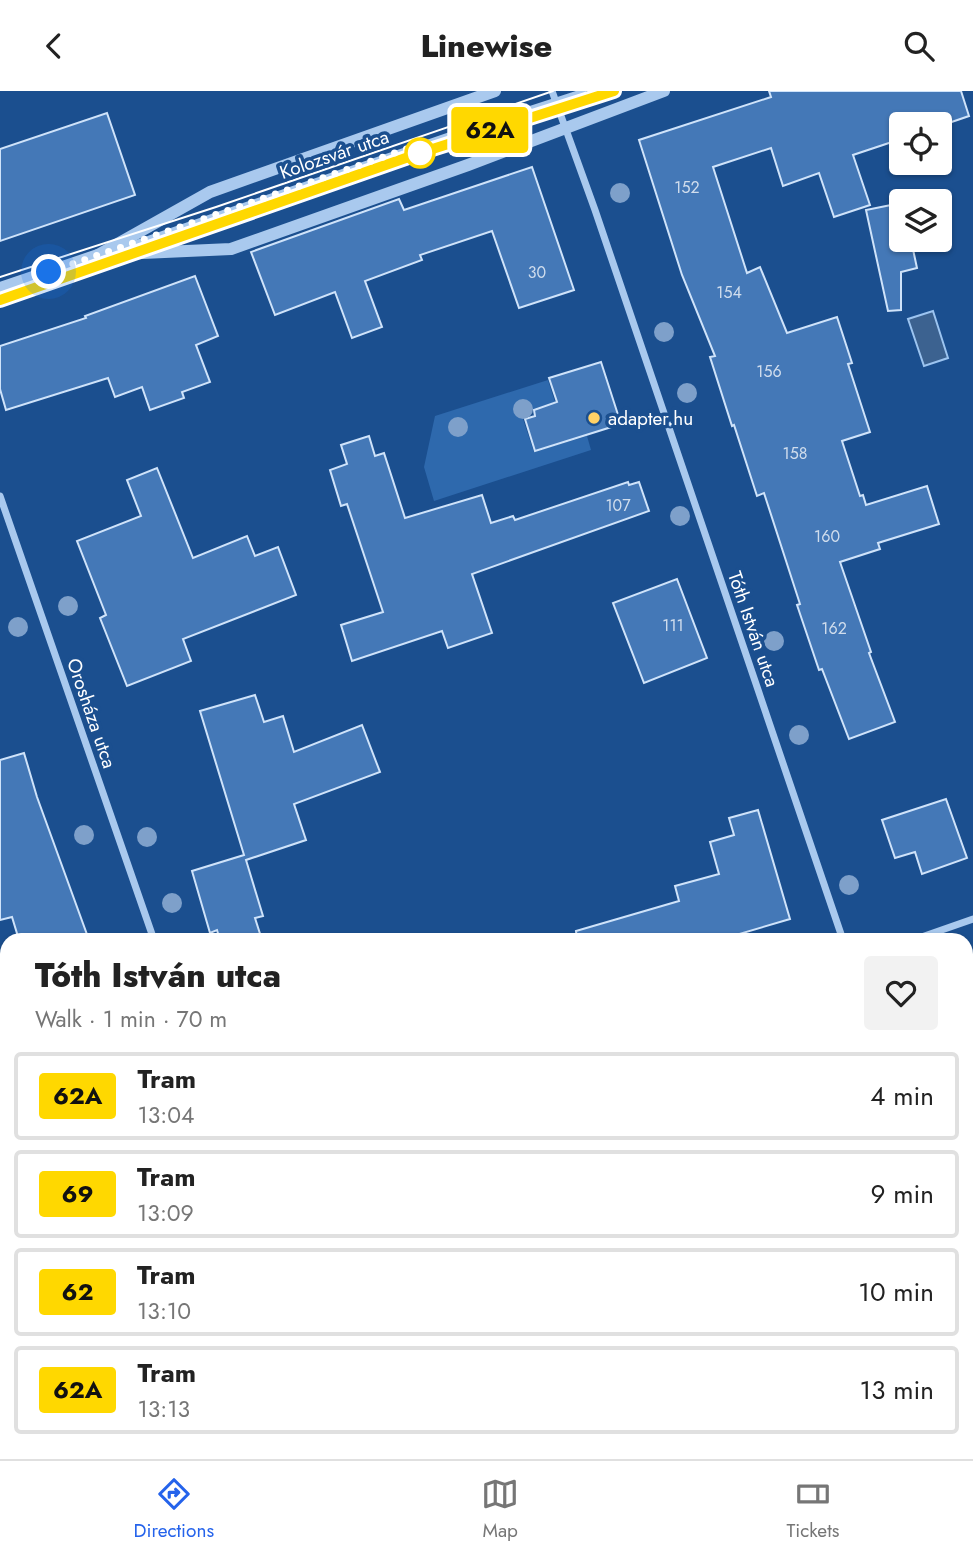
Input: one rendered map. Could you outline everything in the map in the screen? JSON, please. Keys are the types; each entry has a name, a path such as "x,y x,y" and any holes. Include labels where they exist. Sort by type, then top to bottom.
{"street":[{"name":"Kolozsvár utca","path":"0,288 98,255 210,192 495,91"},
{"name":"Tóth István utca","path":"552,91 841,933"},
{"name":"Kolozsvár utca","path":"98,255 232,249 664,91"},
{"name":"Orosháza utca","path":"0,496 152,933"},
{"path":"933,933 973,919"}],"lane":[{"name":"Kolozsvár utca","path":"98,255 584,91"}],"shaded area":[{"path":"933,311 948,358 924,366 908,319"},
{"path":"548,380 555,402 521,413 534,452 587,436 591,450 434,501 424,467 435,416"}],"building":[{"path":"769,91 961,91 969,116 952,122 952,112 889,112 889,143 853,155 870,205 834,217 819,173 783,186 771,148 713,167 747,273 760,267 787,333 837,317 852,363 848,364 870,432 842,441 860,496 863,495 866,505 927,486 939,524 878,543 880,549 840,562 871,652 869,653 895,722 849,739 822,669 819,670 764,493 757,496 734,425 732,426 710,357 715,356 682,275 639,140 771,97"},
{"path":"107,113 135,195 0,241 0,149"},
{"path":"532,167 574,290 519,308 492,231 420,255 422,260 365,281 382,327 352,338 335,292 275,315 251,252 399,199 404,210"},
{"path":"889,205 889,252 914,252 917,268 901,272 901,310 888,311 866,210"},
{"path":"195,276 218,336 196,345 210,382 182,392 184,398 150,410 142,387 115,397 108,378 6,410 0,389 0,346 86,318 85,316"},
{"path":"601,362 621,424 535,451 525,419 535,416 534,410 557,402 549,378"},
{"path":"369,436 375,456 384,453 405,518 482,495 491,523 513,516 515,520 628,482 629,485 639,482 649,511 472,574 492,633 448,648 442,631 352,661 341,625 383,612 347,504 341,506 330,470 347,464 341,445"},
{"path":"157,468 193,558 247,536 255,556 278,547 296,595 183,639 191,661 127,686 100,618 106,615 77,541 141,516 127,480"},
{"path":"677,579 707,658 644,683 613,603"},
{"path":"255,695 264,722 283,716 294,752 362,725 380,772 294,804 306,840 246,860 263,916 255,918 260,933 218,933 217,930 210,933 192,871 244,855 200,711"},
{"path":"24,753 37,797 86,933 17,933 12,917 0,920 0,760"},
{"path":"946,799 967,858 922,874 915,852 895,858 882,820"},
{"path":"758,810 790,919 743,933 576,933 679,901 675,886 719,874 710,842 734,835 729,818"}],"tram line":[{"path":"0,277 216,207 553,91"},
{"path":"0,300 420,153 613,91"},
{"name":"62A","path":"0,300 420,153 614,91"}],"place":[{"name":"adapter.hu","path":"594,418"}],"route":[{"path":"49,272 418,145 420,153"}]}
